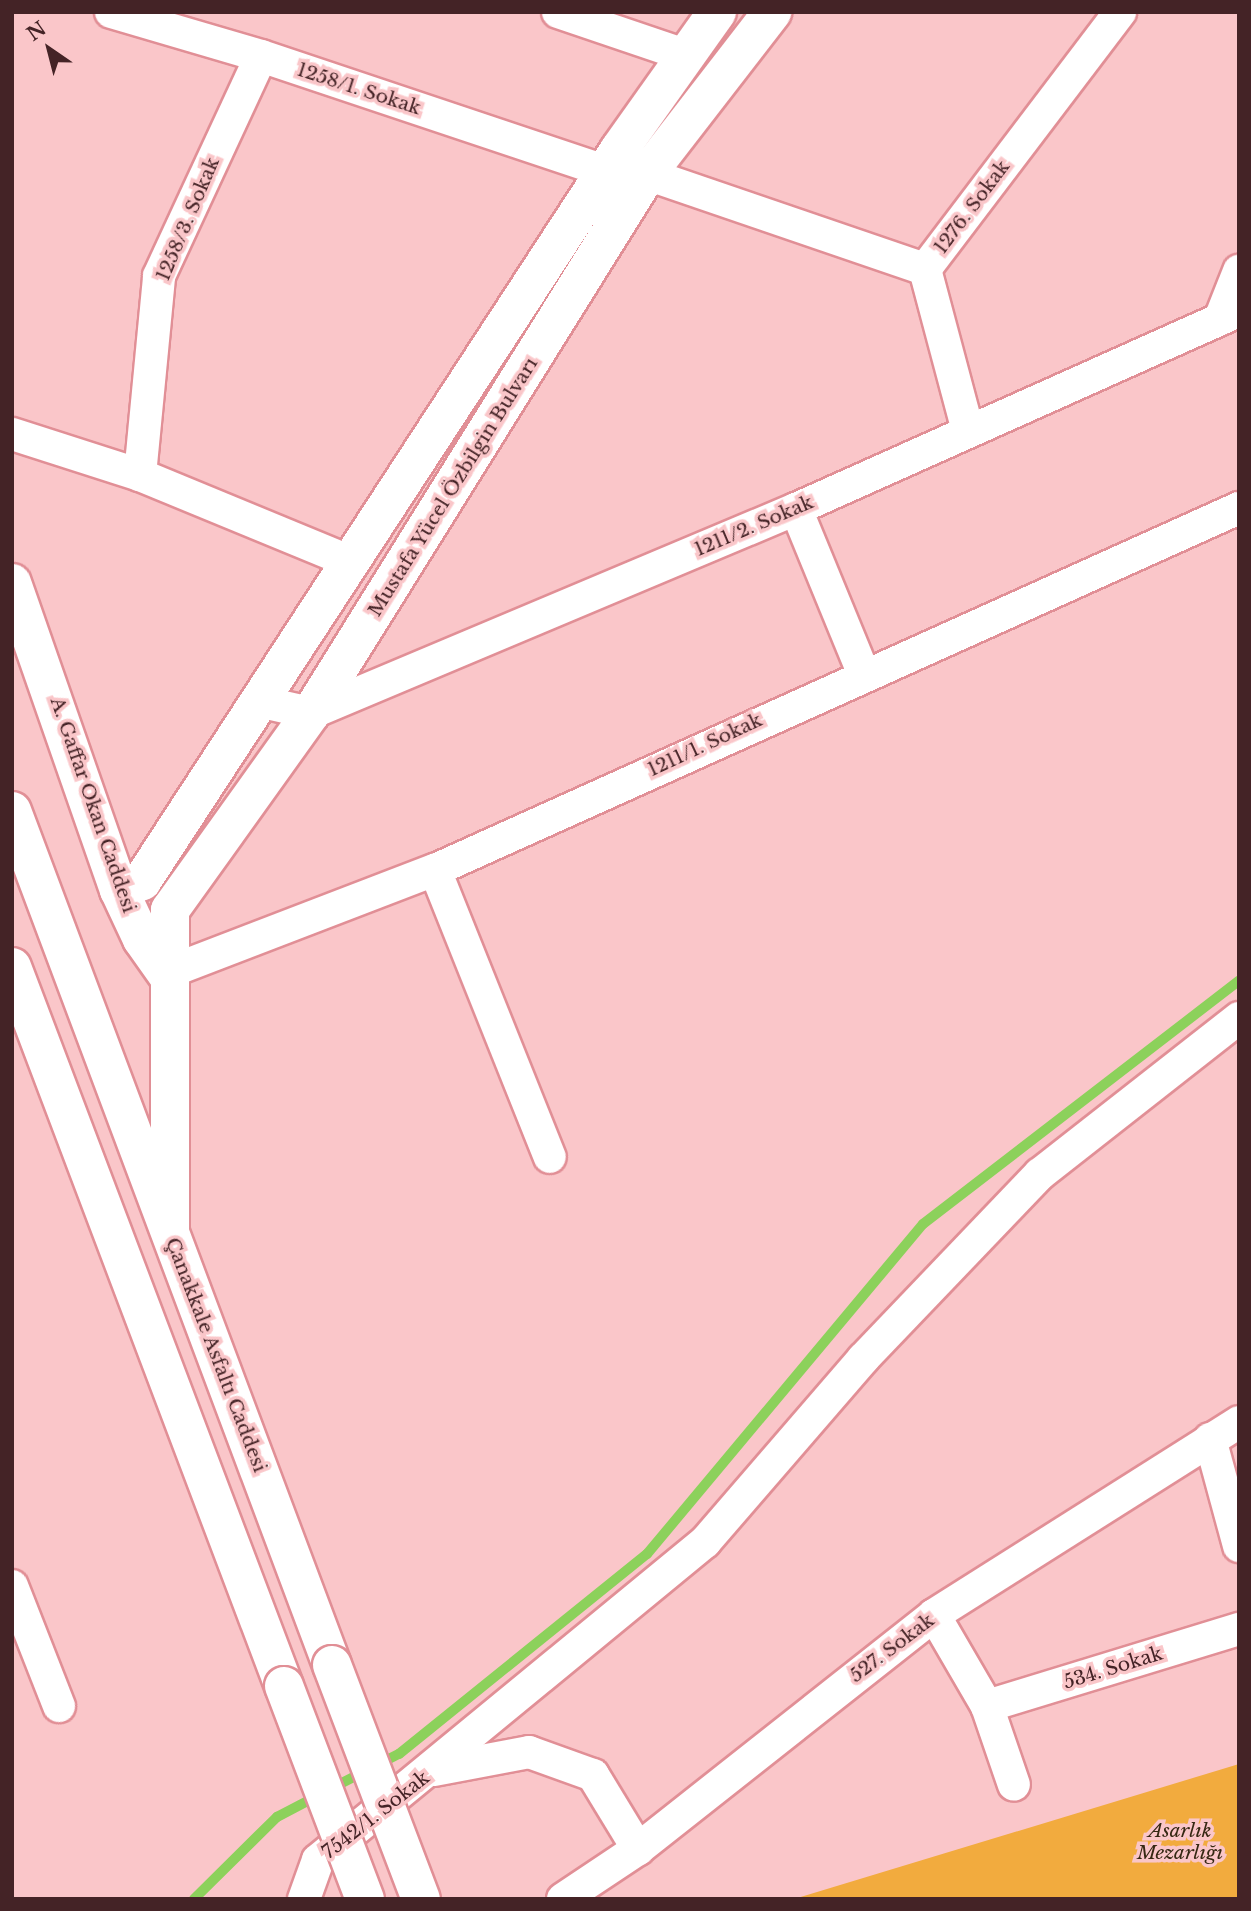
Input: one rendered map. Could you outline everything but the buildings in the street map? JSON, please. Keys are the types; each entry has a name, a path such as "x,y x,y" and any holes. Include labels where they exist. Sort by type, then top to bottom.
{"main road":[{"name":"Mustafa Yücel Özbilgin Bulvarı","path":"170,911 311,713 685,55 717,12"},
{"name":"Mustafa Yücel Özbilgin Bulvarı","path":"131,885 262,702 353,563 624,165 772,12"},
{"name":"A. Gaffar Okan Caddesi","path":"12,583 131,885 142,939 166,973"},
{"name":"Çanakkale Asfaltı Caddesi","path":"12,811 421,1899"},
{"path":"170,911 166,973 170,1235"},
{"path":"12,967 365,1899"}],"street":[{"name":"1258/1. Sokak","path":"111,12 624,165 925,269"},
{"name":"1276. Sokak","path":"968,431 925,269 1120,12"},
{"path":"570,14 685,55"},
{"name":"1258/3. Sokak","path":"140,475 159,276 261,56"},
{"path":"1229,315 1239,271"},
{"name":"1211/2. Sokak","path":"311,713 796,509 1229,315"},
{"path":"12,434 140,475 353,563"},
{"name":"1211/1. Sokak","path":"166,973 435,870 863,672 1239,508"},
{"path":"796,509 863,672"},
{"path":"262,702 311,713"},
{"path":"435,870 550,1157"},
{"path":"131,885 170,911"},
{"path":"433,1770 705,1542 863,1359 1040,1174 1239,1018"},
{"name":"527. Sokak","path":"563,1899 638,1849 934,1615 1239,1422"},
{"path":"1210,1439 1239,1546"},
{"path":"12,1586 59,1706"},
{"path":"934,1615 987,1706 1014,1785"},
{"name":"534. Sokak","path":"987,1706 1239,1629"},
{"name":"7542/1. Sokak","path":"304,1899 318,1860 433,1770 529,1752 593,1775 638,1849"}],"green space":[{"name":"Asarlık Mezarlığı","path":"1239,1764 1239,1899 794,1899"}],"waterway":[{"path":"377,1765 399,1754 647,1554 923,1224 1239,981"},
{"path":"330,1789 363,1772"},
{"path":"194,1899 277,1817 317,1796"}]}
